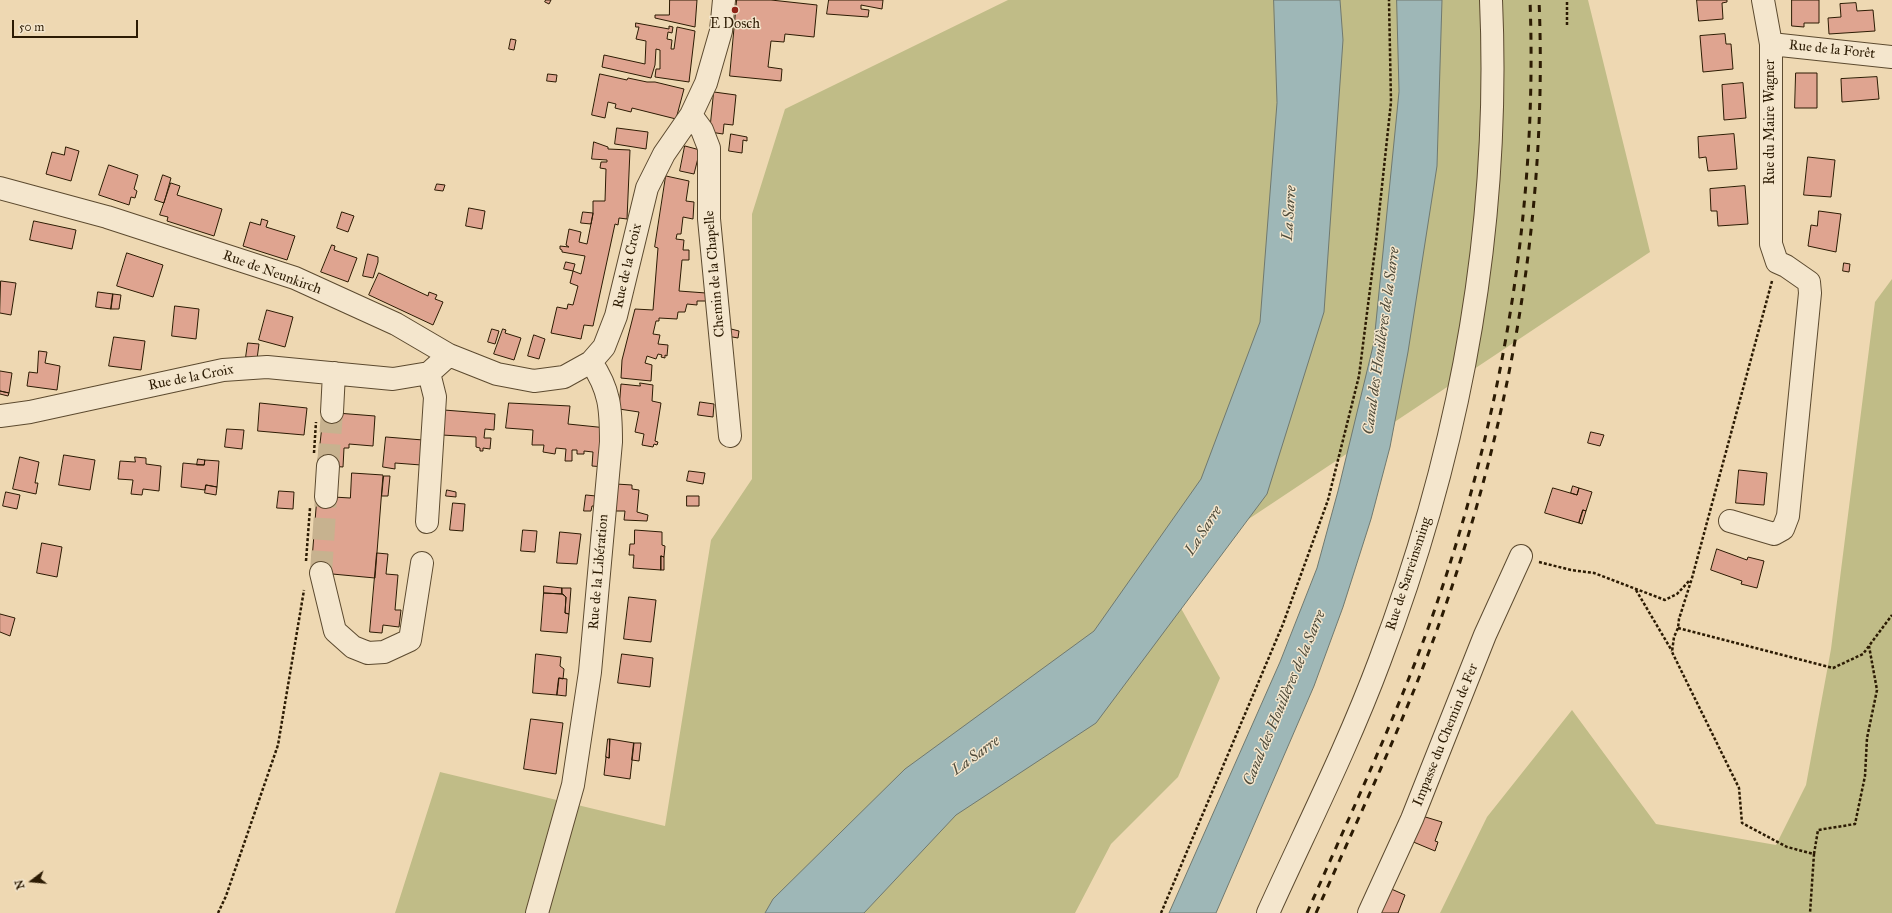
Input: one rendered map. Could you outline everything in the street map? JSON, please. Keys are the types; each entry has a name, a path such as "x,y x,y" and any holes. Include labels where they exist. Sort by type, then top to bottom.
{"street":[{"name":"Rue de la Croix","path":"534,381 564,378 591,362 604,347 616,316 647,188 664,154 691,115 706,83 721,31 724,0"},
{"name":"Rue de Sarreinsming","path":"1268,913 1374,676 1420,548 1437,488 1461,384 1471,331 1486,216 1492,95 1493,44 1491,0"},
{"name":"Rue du Maire Wagner","path":"1730,521 1774,534 1783,529 1788,516 1810,293 1809,282 1786,266 1777,262 1771,244 1771,44 1763,0"},
{"name":"Rue de la Forêt","path":"1771,44 1892,57"},
{"name":"Chemin de la Chapelle","path":"691,115 702,130 709,148 709,219 730,436"},
{"name":"Rue de Neunkirch","path":"0,188 107,217 295,278 396,324 448,355 497,374 534,381"},
{"path":"427,522 435,397 429,373 448,355"},
{"name":"Rue de la Libération","path":"537,913 574,785 590,672 611,442 611,409 602,379 591,362"},
{"name":"Rue de la Croix","path":"0,416 30,412 223,370 267,367 393,378 429,373"},
{"path":"324,415 334,373"},
{"path":"318,500 321,461"},
{"name":"Impasse du Chemin de Fer","path":"1369,913 1412,819 1485,635 1521,556"},
{"path":"313,569 335,631 354,647 368,653 384,652 410,640 422,563"}],"path":[{"path":"1161,913 1283,624 1328,500 1332,485 1359,376 1376,242 1391,102 1389,0"},
{"path":"1567,25 1568,0"},
{"path":"1672,652 1674,637 1692,578 1774,273"},
{"path":"321,461 324,415"},
{"path":"313,569 318,500"},
{"path":"1521,556 1571,570 1594,573 1665,600 1677,594 1692,578"},
{"path":"218,913 226,896 278,745 304,588"},
{"path":"1635,589 1672,652 1739,788 1742,823 1788,847 1814,854"},
{"path":"1678,628 1833,668 1863,654 1892,615"},
{"path":"1810,913 1814,854 1818,830 1855,824 1866,776 1867,738 1876,690 1869,646"}],"shaded area":[{"path":"1008,0 1588,0 1650,252 1163,576 1220,678 1178,777 1111,844 1075,913 395,913 440,772 665,826 711,540 752,479 752,214 785,109"},
{"path":"1892,279 1892,913 1440,913 1487,817 1572,710 1656,824 1776,845 1806,785 1831,649 1875,302"}],"water":[{"name":"La Sarre","path":"1274,0 1340,0 1343,40 1324,312 1267,494 1096,723 956,815 864,913 765,913 773,899 905,769 1094,631 1201,479 1260,322 1277,103"},
{"name":"Canal des Houillères de la Sarre","path":"1397,0 1442,0 1437,166 1408,352 1390,447 1371,519 1343,607 1314,686 1216,913 1169,913 1280,662 1317,568 1338,491 1374,342 1399,92"}],"building":[{"path":"546,0 551,0 549,4 545,2"},
{"path":"670,0 697,0 695,27 655,18 655,15 669,15"},
{"path":"737,0 771,0 817,5 814,37 785,34 784,42 771,41 768,67 782,69 781,81 730,76"},
{"path":"829,0 883,0 882,9 861,5 861,9 869,10 868,17 827,14"},
{"path":"1697,0 1727,0 1727,2 1722,3 1723,19 1699,21"},
{"path":"1792,0 1819,0 1819,23 1804,23 1804,27 1792,26"},
{"path":"1856,3 1857,11 1873,10 1875,31 1829,34 1828,18 1841,17 1840,4"},
{"path":"636,23 669,29 669,26 673,27 672,33 668,32 667,39 672,40 671,49 674,49 677,27 695,31 689,82 655,77 656,69 660,69 660,50 656,49 655,65 651,78 602,67 604,55 645,64 646,41 636,39 639,27 636,27"},
{"path":"1725,34 1726,44 1731,44 1733,69 1703,72 1700,36"},
{"path":"511,39 516,40 514,50 509,49"},
{"path":"1796,73 1817,73 1817,108 1795,108"},
{"path":"548,74 557,75 556,82 547,81"},
{"path":"600,74 627,80 628,78 655,82 684,89 676,119 632,108 631,112 615,108 616,104 608,102 605,118 592,115"},
{"path":"1877,77 1879,99 1842,102 1841,79"},
{"path":"1743,83 1746,118 1724,120 1722,85"},
{"path":"714,92 736,95 733,125 724,124 723,134 710,132"},
{"path":"617,128 648,132 646,149 615,144"},
{"path":"731,134 747,137 747,141 743,140 742,153 729,151"},
{"path":"1734,134 1737,169 1708,171 1706,157 1699,158 1698,137"},
{"path":"594,142 608,147 608,149 630,150 627,219 619,218 618,225 615,224 593,326 584,325 581,339 551,333 557,307 567,309 568,304 573,305 578,286 570,283 573,271 581,274 585,256 562,252 560,246 569,247 566,245 569,229 581,232 579,242 587,244 593,214 593,201 605,201 606,169 600,168 601,162 607,162 607,160 592,159"},
{"path":"685,146 700,150 694,174 680,171"},
{"path":"66,147 79,151 71,181 46,174 52,152 64,155"},
{"path":"1808,157 1835,160 1831,197 1804,195"},
{"path":"109,165 138,175 134,189 137,191 135,198 131,197 129,205 99,195"},
{"path":"163,175 171,178 164,203 155,200"},
{"path":"666,176 689,181 686,201 694,202 693,219 683,217 681,234 677,234 676,239 684,240 683,250 689,250 689,260 682,260 679,291 706,293 706,301 697,301 697,305 687,304 685,312 678,312 677,319 659,318 659,321 656,321 653,334 660,335 658,344 668,345 667,356 665,355 665,358 658,354 656,359 647,356 645,363 652,365 651,381 621,378 622,360 635,309 653,310 658,248 655,247"},
{"path":"171,183 180,186 177,195 222,209 214,236 167,221 168,217 160,215"},
{"path":"437,184 445,185 443,191 435,190"},
{"path":"1745,186 1748,224 1718,226 1717,211 1711,211 1710,189"},
{"path":"469,208 485,211 482,229 466,226"},
{"path":"1819,211 1841,214 1836,252 1808,246 1811,225 1817,226"},
{"path":"342,212 354,216 348,232 337,228"},
{"path":"583,212 593,213 591,224 581,223"},
{"path":"262,219 268,221 266,227 295,236 287,260 243,246 250,222 260,225"},
{"path":"34,221 76,230 72,249 30,240"},
{"path":"332,245 335,246 334,250 357,258 348,282 321,272"},
{"path":"127,253 163,265 153,297 117,286"},
{"path":"368,254 378,257 373,278 363,276"},
{"path":"566,262 575,264 573,271 564,269"},
{"path":"1844,263 1850,264 1849,272 1843,271"},
{"path":"379,273 428,296 429,292 437,295 435,299 443,302 433,325 369,295"},
{"path":"1,281 16,283 11,315 0,313"},
{"path":"98,292 113,294 111,309 96,307"},
{"path":"113,294 121,295 119,309 111,309"},
{"path":"175,306 199,309 196,339 172,336"},
{"path":"267,310 293,317 285,347 259,340"},
{"path":"727,328 739,331 738,338 727,336"},
{"path":"492,329 499,331 495,344 488,342"},
{"path":"503,329 506,330 505,333 521,338 514,360 494,354"},
{"path":"534,335 545,339 539,359 528,356"},
{"path":"114,337 145,341 141,370 109,366"},
{"path":"248,343 259,344 257,359 246,357"},
{"path":"39,351 47,352 45,363 60,366 57,390 27,386 29,372 37,373"},
{"path":"0,371 12,373 9,393 0,391"},
{"path":"640,383 653,385 652,401 661,403 655,441 658,442 657,445 654,444 653,447 642,445 644,434 635,432 639,412 619,409 621,384 640,386"},
{"path":"0,391 9,393 8,396 0,394"},
{"path":"700,402 714,404 713,417 698,415"},
{"path":"260,403 307,408 304,435 258,431"},
{"path":"509,403 570,406 568,424 607,428 604,467 592,466 593,452 584,451 584,454 577,454 577,450 572,450 572,461 565,461 566,449 556,448 555,454 543,452 544,445 532,445 533,430 506,428"},
{"path":"444,410 495,414 494,430 485,429 484,438 491,438 490,449 483,448 483,451 480,451 480,448 476,447 476,437 442,435"},
{"path":"324,412 375,416 373,446 349,444 349,448 344,448 343,467 318,465"},
{"path":"227,429 244,430 242,449 225,447"},
{"path":"1591,432 1604,435 1600,446 1588,443"},
{"path":"386,437 423,440 421,465 395,463 395,469 383,467"},
{"path":"64,455 95,460 90,490 59,485"},
{"path":"20,457 39,462 35,483 38,483 36,494 13,489"},
{"path":"135,457 146,458 146,464 161,466 159,491 143,489 142,495 131,494 133,480 118,479 120,461 135,462"},
{"path":"198,459 205,460 204,465 197,465"},
{"path":"205,460 219,461 217,487 206,485 205,490 181,487 183,463 204,465"},
{"path":"1739,470 1767,473 1764,505 1736,503"},
{"path":"689,471 705,473 703,484 687,481"},
{"path":"352,473 383,475 375,578 311,572 317,496 350,498"},
{"path":"384,476 390,476 388,496 382,496"},
{"path":"616,484 632,485 632,489 639,490 637,512 648,515 647,521 624,520 625,511 614,511"},
{"path":"206,485 217,487 216,495 205,493"},
{"path":"1573,486 1579,488 1577,495 1571,493"},
{"path":"1553,488 1577,495 1579,488 1592,492 1586,511 1583,510 1579,523 1545,513"},
{"path":"447,490 456,492 456,497 446,496"},
{"path":"279,491 294,492 293,509 277,508"},
{"path":"6,492 20,495 17,509 3,506"},
{"path":"586,495 596,496 595,506 592,506 591,511 584,511"},
{"path":"687,496 699,496 699,506 687,506"},
{"path":"453,503 465,504 463,531 450,530"},
{"path":"1583,510 1586,511 1582,524 1579,523"},
{"path":"523,530 537,531 535,552 521,551"},
{"path":"635,530 662,532 662,545 665,546 664,557 661,556 661,570 633,568 634,555 629,555 630,544 634,544"},
{"path":"560,532 581,534 577,564 557,563"},
{"path":"42,543 62,547 57,577 37,573"},
{"path":"1717,549 1747,560 1748,557 1764,561 1757,588 1741,584 1742,581 1711,570"},
{"path":"377,553 388,554 386,574 398,575 395,610 401,610 399,627 383,625 382,633 370,632"},
{"path":"661,556 664,557 664,570 661,570"},
{"path":"544,586 562,588 562,594 544,593"},
{"path":"562,588 571,588 569,614 565,613 566,597 562,594"},
{"path":"544,593 563,594 566,597 565,613 569,614 567,633 541,631"},
{"path":"629,597 656,600 651,642 624,639"},
{"path":"0,614 15,618 10,636 0,632"},
{"path":"536,654 561,657 560,666 564,669 563,679 559,678 557,695 533,693"},
{"path":"622,654 653,658 650,687 618,683"},
{"path":"559,678 567,679 566,696 557,695"},
{"path":"531,719 563,723 556,774 524,769"},
{"path":"608,739 610,739 609,758 606,757"},
{"path":"610,739 634,743 630,779 604,775 606,757 609,758"},
{"path":"634,743 641,743 639,761 632,760"},
{"path":"1422,816 1442,822 1435,841 1438,842 1435,851 1411,841"},
{"path":"1389,888 1405,895 1398,913 1378,913"}],"tunnel":[{"path":"328,466 332,412"},
{"path":"321,573 326,497"}],"railway":[{"path":"1307,913 1402,697 1430,623 1455,548 1477,471 1495,394 1510,316 1521,238 1528,159 1531,80 1530,0"},
{"path":"1316,913 1380,771 1410,700 1438,627 1463,551 1485,474 1504,397 1519,318 1530,239 1537,160 1540,80 1539,0"}],"place":[{"name":"E Dosch","path":"735,10"}]}
